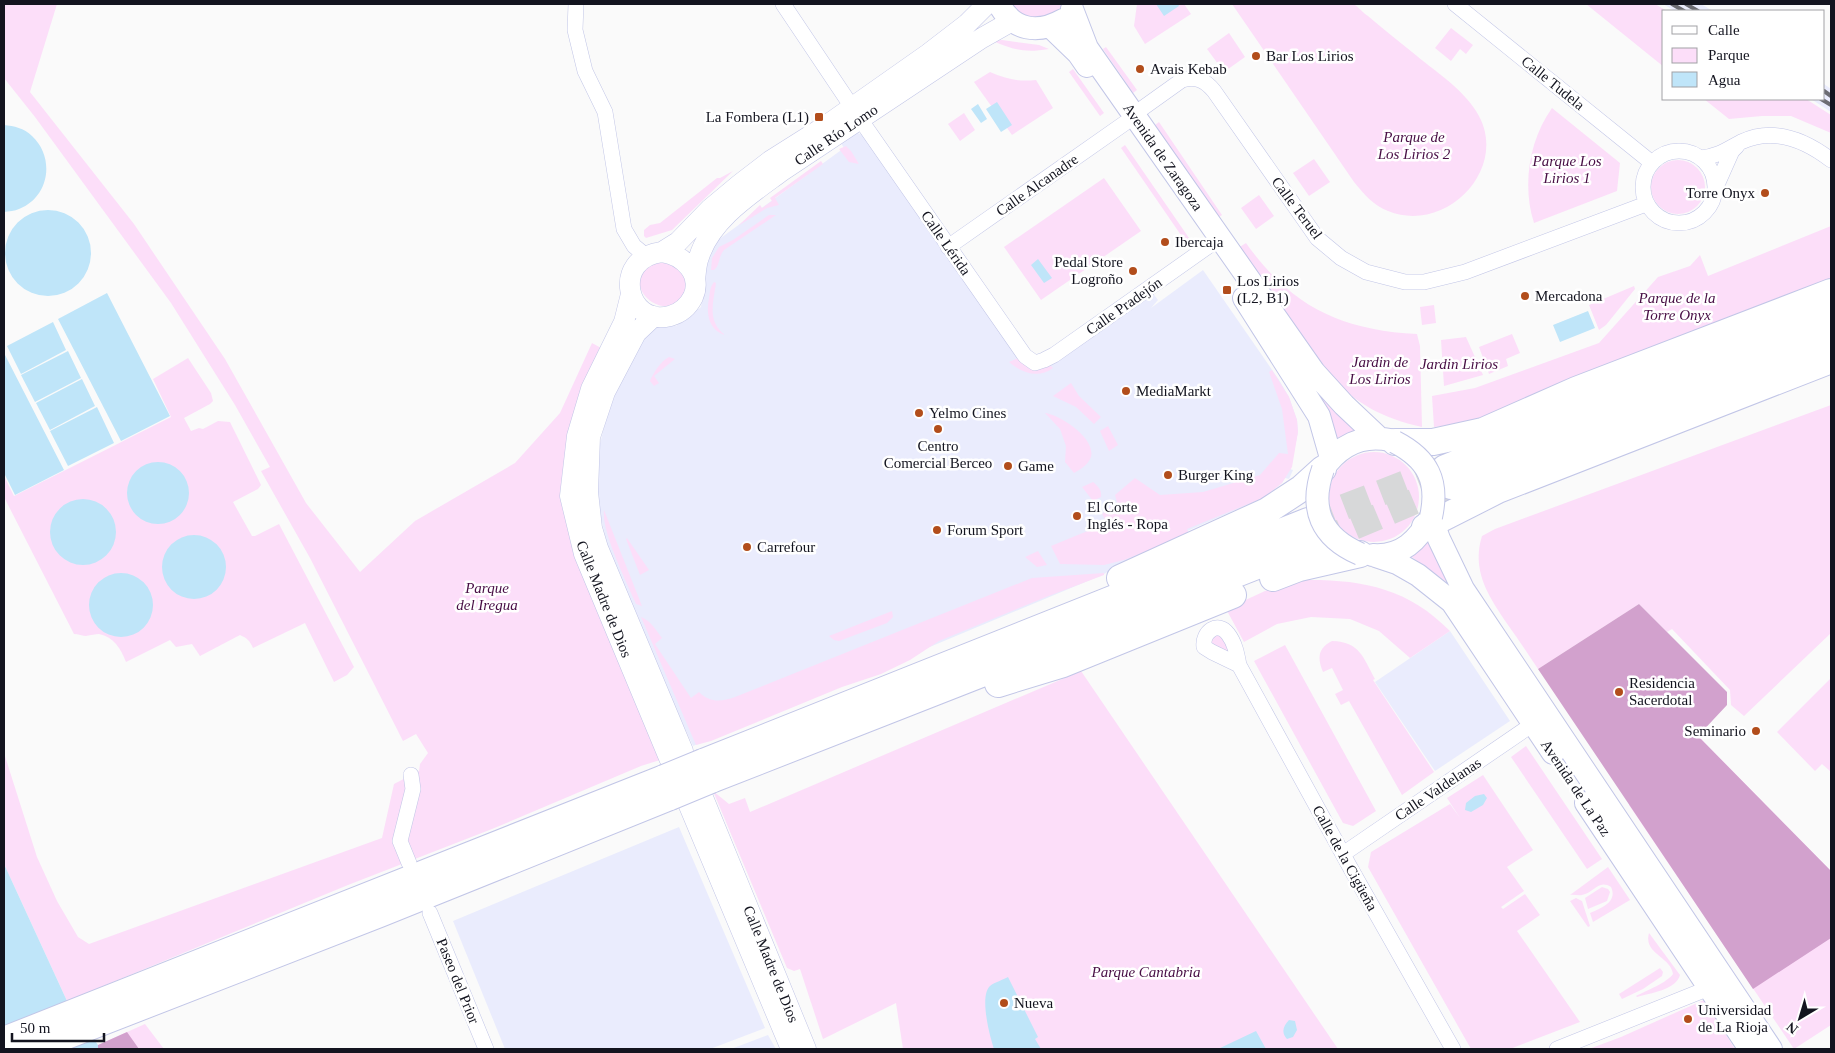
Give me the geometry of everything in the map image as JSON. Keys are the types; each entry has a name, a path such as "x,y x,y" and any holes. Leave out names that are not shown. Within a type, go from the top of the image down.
{"highway":[{"path":"1387,440 1433,442 1483,431 1576,390 1831,292"},
{"path":"1825,348 1448,477 1639,390 1831,312"},
{"path":"1576,390 1741,338 1776,333"},
{"path":"1430,523 1487,494 1676,420 1825,348"},
{"path":"686,778 816,709 1143,568 1267,511 1302,488 1327,463"},
{"path":"33,1049 172,984 686,778 882,714 1313,532 748,744"},
{"path":"882,714 927,707 1063,664 1299,568 1368,555"},
{"path":"4,1040 172,984"}],"main road":[{"name":"Calle Río Lomo","path":"856,113 967,24 987,4"},
{"path":"1006,12 1024,27 1038,29 1050,27 1063,20 1073,6"},
{"name":"Avenida de Zaragoza","path":"1073,6 1087,48 1129,119 1319,416 1327,463"},
{"name":"Calle Río Lomo","path":"654,254 678,242 710,209 740,184 806,147 856,113 982,38 1006,12"},
{"name":"Avenida de Zaragoza","path":"1050,27 1078,53 1129,119 1314,372 1344,406 1387,440"},
{"name":"Calle Río Lomo","path":"695,280 698,259 703,247 720,221 782,171 806,147"},
{"path":"672,253 687,263 695,280 696,290 690,304 674,315 666,317 654,316 640,308 631,294 629,283 631,272 637,263 654,254 672,253"},
{"name":"Calle Madre de Dios","path":"631,294 624,322 591,389 577,436 570,496 584,554 806,1049"},
{"name":"Calle Madre de Dios","path":"654,316 636,334 605,392 590,437 588,492 592,528 598,548 791,1049"},
{"path":"1361,440 1387,440 1409,449 1420,459 1429,472 1434,494 1430,523 1418,538 1406,547 1392,554 1368,555 1344,547 1331,535 1321,520 1317,504 1317,486 1327,463 1345,446 1361,440"},
{"name":"Avenida de La Paz","path":"1430,523 1463,589 1770,1049"},
{"name":"Avenida de La Paz","path":"1368,555 1397,563 1418,574 1452,602 1750,1049"}],"street":[{"path":"576,4 575,30 585,71 606,112 624,229 634,246 654,254"},
{"name":"Calle Lérida","path":"783,4 948,247 1026,356 1036,363"},
{"name":"Calle Tudela","path":"1455,4 1652,163"},
{"name":"Calle Teruel","path":"1129,119 1182,80 1191,77 1200,78 1214,91 1317,238 1340,258 1366,272 1405,282 1424,282 1465,272 1646,204"},
{"name":"Calle Alcanadre","path":"948,247 1129,119"},
{"path":"1701,158 1726,152 1741,142 1761,136 1786,137 1813,147 1831,160"},
{"path":"1716,187 1712,171 1701,158 1692,153 1676,151 1660,156 1652,163 1646,172 1643,182 1643,193 1646,204 1654,214 1664,220 1676,224 1688,223 1699,218 1708,210 1732,151 1741,142"},
{"name":"Calle Pradejón","path":"1036,363 1054,355 1210,245"},
{"name":"Avenida de La Paz","path":"1463,589 1450,538 1451,524 1456,516 1487,494"},
{"name":"Calle de la Cigüeña","path":"1239,665 1453,1049"},
{"name":"Calle Valdelanas","path":"1343,854 1533,724"},
{"path":"409,863 400,841 413,789 411,775"},
{"name":"Paseo del Prior","path":"430,913 486,1049"},
{"path":"1557,1049 1709,988"}],"shaded area":[{"path":"1663,4 1701,4 1711,10 1673,10"},
{"path":"1825,85 1831,89 1831,112 1813,100 1825,100"},
{"name":"Centro Comercial Berceo","path":"853,131 876,141 1036,363 1149,288 1158,300 1151,308 1203,270 1289,397 1297,420 1298,432 1290,469 1293,470 1289,479 1285,478 1282,483 1263,498 1169,539 1102,575 693,746 637,625 610,558 599,509 596,461 609,406 643,333 657,324 676,326 701,307 709,252 718,240 844,148 839,140"},
{"path":"1639,604 1727,692 1727,705 1698,736 1831,871 1831,938 1753,989 1538,669"},
{"path":"1450,631 1510,721 1435,771 1375,682"},
{"path":"679,827 765,1028 710,1049 505,1049 453,921"},
{"path":"127,1032 139,1049 98,1049 98,1045"},
{"path":"768,1035 776,1049 731,1049"}],"green space":[{"name":"Parque de Los Lirios 2","path":"1347,3 1357,6 1463,94 1476,111 1485,132 1486,153 1480,173 1468,191 1451,204 1432,213 1410,216 1388,211 1374,203 1354,182 1232,4"},
{"name":"Parque del Iregua","path":"4,4 57,4 30,92 134,224 225,359 306,503 360,572 415,521 515,463 560,413 592,343 603,349 572,433 660,760 641,766 492,829 348,885 67,1001 4,864 4,753 37,857 57,901 78,937 89,944 382,838 394,784 419,771 420,764 428,753 416,734 403,741 310,558 261,471 270,467 235,405 171,303 35,117 4,78"},
{"path":"1010,4 1066,4 1053,15 1038,19 1023,15"},
{"path":"1137,4 1184,4 1191,14 1145,44 1134,26"},
{"path":"1586,4 1655,4 1665,10 1662,10 1662,65"},
{"path":"1451,28 1473,45 1466,54 1460,49 1451,61 1435,48"},
{"path":"1229,33 1245,57 1224,72 1207,49"},
{"path":"1002,40 1039,45 1049,49 1020,50 993,41"},
{"path":"1106,47 1137,90 1133,93 1103,49"},
{"path":"1073,69 1104,113 1100,116 1069,72"},
{"path":"990,72 1024,81 1036,80 1053,108 1012,135 974,82"},
{"path":"1705,100 1808,100 1831,115 1831,133 1791,116 1729,119"},
{"name":"Parque Los Lirios 1","path":"1552,108 1620,163 1617,191 1534,223 1530,209 1528,179 1530,164 1538,134"},
{"path":"964,113 975,130 960,141 948,124"},
{"path":"1159,122 1222,215 1219,217 1155,125"},
{"path":"1125,145 1189,238 1185,241 1121,148"},
{"path":"846,146 859,164 849,162 839,149"},
{"path":"1314,159 1330,182 1309,196 1293,173"},
{"path":"1678,160 1688,162 1697,168 1703,177 1705,187 1703,197 1697,206 1688,212 1678,214 1668,212 1659,206 1653,197 1651,187 1653,177 1659,168 1668,162"},
{"path":"821,161 823,164 775,198 779,205 767,208 738,226 760,205 762,208 772,201 770,198"},
{"path":"733,171 672,230 646,238 644,236 644,230 650,225 660,223 717,178"},
{"path":"1104,178 1141,231 1041,300 1004,247"},
{"path":"1259,195 1274,216 1256,229 1241,208"},
{"path":"769,215 776,215 724,250 716,268 711,270 712,258 719,247 733,240"},
{"name":"Parque de la Torre Onyx","path":"1831,226 1831,282 1468,423 1434,427 1432,396 1475,388 1599,343 1658,277 1690,266 1700,255 1708,276"},
{"name":"Jardin de Los Lirios","path":"1246,243 1263,265 1281,283 1320,311 1364,327 1389,332 1417,334 1420,346 1422,427 1383,415 1361,403 1330,377 1238,248"},
{"path":"653,260 683,266 688,288 680,300 672,305 656,304 649,300 640,287 639,279 642,271"},
{"path":"714,282 716,283 713,318 719,330 725,335 719,333 709,320 708,304"},
{"path":"1634,286 1635,289 1606,325 1599,330 1589,305"},
{"path":"1434,305 1436,323 1422,325 1420,307"},
{"path":"1512,334 1520,353 1506,359 1508,366 1489,374 1479,347"},
{"name":"Jardin Lirios","path":"1466,337 1483,375 1444,386 1441,340"},
{"path":"669,357 675,359 654,376 659,383 654,386 650,381 655,371"},
{"path":"188,358 211,393 213,401 184,418 191,431 199,428 203,429 218,421 230,422 261,485 258,489 233,502 252,536 279,524 354,667 347,675 334,682 305,623 253,648 245,637 240,635 200,656 192,644 176,647 170,640 126,662 119,648 109,638 99,634 86,636 74,634 4,497 4,476 14,496 171,417 153,379"},
{"path":"1018,358 1050,365 1053,368 1036,374 1025,372 1009,362"},
{"path":"1272,370 1289,397 1297,420 1298,432 1292,467 1282,483 1263,498 1187,529 1189,534 1124,560 1104,565 1060,564 1051,546 1107,523 1102,514 1117,502 1115,495 1135,478 1160,495 1203,492 1260,475 1279,453 1288,454 1282,409 1269,372"},
{"path":"1071,383 1079,396 1101,417 1094,424 1076,407 1053,396"},
{"path":"1315,386 1360,432 1337,442 1311,389"},
{"path":"1831,405 1831,633 1744,716 1731,705 1730,690 1672,629 1667,632 1639,604 1538,669 1494,604 1484,583 1479,561 1482,536 1495,529"},
{"path":"1045,413 1059,418 1076,429 1088,442 1091,450 1090,460 1074,473 1065,462 1066,446 1060,429"},
{"path":"1108,426 1118,445 1109,451 1100,431"},
{"path":"1374,452 1391,456 1406,465 1415,480 1419,497 1415,514 1406,529 1391,538 1374,542 1357,538 1342,529 1333,514 1329,497 1333,480 1342,465 1357,456"},
{"path":"1093,482 1099,488 1101,497 1093,501 1082,487"},
{"path":"604,510 642,606 636,604 610,543 606,531"},
{"path":"1430,538 1451,585 1409,555"},
{"path":"626,539 649,570 640,575"},
{"path":"1038,551 1047,565 1037,567 1025,557"},
{"path":"1104,573 1104,575 939,641 910,660 881,674 842,687 711,741 696,745 641,617 650,623 662,638 655,644 691,698 699,692 707,698 720,701 735,697 1032,578"},
{"path":"1301,580 1343,581 1363,584 1400,595 1434,616 1450,631 1410,658 1379,631 1350,619 1311,617 1277,624 1244,642 1226,609 1265,591"},
{"path":"892,611 893,617 887,623 839,641 829,636"},
{"path":"1221,635 1232,654 1211,645 1213,636"},
{"path":"1332,641 1349,644 1360,652 1375,679 1373,680 1434,772 1402,795 1349,701 1341,705 1335,694 1343,690 1332,668 1323,672 1320,662 1321,650"},
{"path":"1285,645 1376,811 1353,826 1343,823 1254,661"},
{"name":"Parque Cantabria","path":"1081,671 1338,1049 903,1049 896,1003 823,1039 800,969 794,971 787,968 713,791 729,804 745,798 750,812"},
{"path":"1831,678 1831,769 1830,771 1822,764 1815,771 1777,732"},
{"path":"1698,736 1831,871 1831,1025 1794,1049 1629,805"},
{"path":"1526,746 1602,859 1587,869 1511,757"},
{"path":"1483,775 1533,850 1507,867 1524,891 1501,907 1503,909 1525,894 1540,915 1517,931 1580,1022 1510,1049 1471,1049 1368,867 1371,852 1450,804 1460,818 1447,798"},
{"path":"1608,867 1630,900 1593,922 1590,913 1607,904 1612,897 1611,887 1599,885 1586,894 1570,895"},
{"path":"1602,887 1610,892 1607,901 1588,909 1585,898"},
{"path":"1576,898 1582,901 1590,926 1588,927 1570,901"},
{"path":"1649,933 1680,975 1678,980 1668,987 1637,997 1667,980 1673,974 1668,963 1653,951 1650,946 1648,940"},
{"path":"1660,968 1663,972 1662,976 1643,989 1622,999 1619,994"},
{"name":"Universidad de La Rioja","path":"1704,1000 1735,1049 1589,1049 1621,1037"},
{"path":"145,1024 164,1049 98,1049 98,1045"}],"water":[{"path":"1156,4 1178,4 1179,6 1164,16"},
{"path":"997,102 1012,125 1001,132 986,109"},
{"path":"978,104 987,119 981,123 971,109"},
{"path":"4,125 19,128 32,136 44,155 46,176 43,186 29,203 14,211 4,212"},
{"path":"48,210 64,213 72,217 84,229 88,237 91,253 88,269 84,277 72,289 64,293 48,296 32,293 24,289 12,277 8,269 5,253 8,237 12,229 24,217 32,213"},
{"path":"1038,259 1052,278 1044,283 1031,265"},
{"path":"107,293 170,416 121,441 58,319"},
{"path":"1588,311 1595,328 1560,342 1553,325"},
{"path":"53,322 66,350 21,374 7,346"},
{"path":"68,351 81,378 35,402 21,375"},
{"path":"4,353 64,470 15,495 4,473"},
{"path":"82,379 95,406 50,430 36,403"},
{"path":"97,407 114,443 68,466 50,431"},
{"path":"152,462 164,462 176,467 184,475 189,487 189,499 184,511 176,519 164,524 152,524 140,519 132,511 127,499 127,487 132,475 140,467"},
{"path":"83,499 96,502 106,509 113,519 116,532 113,545 106,555 96,562 83,565 70,562 60,555 53,545 50,532 53,519 60,509 70,502"},
{"path":"188,535 200,535 217,544 224,555 226,567 224,579 217,590 200,599 188,599 176,594 167,585 162,573 162,561 167,549 176,540"},
{"path":"115,573 127,573 144,582 151,593 153,605 151,617 144,628 127,637 115,637 103,632 94,623 89,611 89,599 94,587 103,578"},
{"path":"1484,794 1487,798 1483,805 1471,812 1465,810 1466,803 1475,796"},
{"path":"4,864 67,1001 98,1045 98,1049 4,1049"},
{"name":"Nueva","path":"1008,977 1038,1037 1035,1039 1041,1049 994,1049 986,1017 985,998 990,986"},
{"path":"1289,1020 1295,1021 1297,1030 1293,1037 1287,1039 1284,1030"},
{"path":"1256,1031 1266,1049 1218,1049"}],"tunnel":[{"path":"1308,521 1445,468"},
{"path":"1318,542 1451,486"}],"railway":[{"path":"1672,4 1682,10"},
{"path":"1686,4 1696,10"},
{"path":"1825,92 1831,96"},
{"path":"1823,100 1831,105"}],"place":[{"name":"Bar Los Lirios","path":"1256,56"},
{"name":"Avais Kebab","path":"1140,69"},
{"name":"La Fombera (L1)","path":"819,117"},
{"name":"Torre Onyx","path":"1765,193"},
{"name":"Ibercaja","path":"1165,242"},
{"name":"Pedal Store Logroño","path":"1133,271"},
{"name":"Los Lirios (L2, B1)","path":"1227,290"},
{"name":"Mercadona","path":"1525,296"},
{"name":"MediaMarkt","path":"1126,391"},
{"name":"Yelmo Cines","path":"919,413"},
{"name":"Centro Comercial Berceo","path":"938,429"},
{"name":"Game","path":"1008,466"},
{"name":"Burger King","path":"1168,475"},
{"name":"El Corte Inglés - Ropa","path":"1077,516"},
{"name":"Forum Sport","path":"937,530"},
{"name":"Carrefour","path":"747,547"},
{"name":"Residencia Sacerdotal","path":"1619,692"},
{"name":"Seminario","path":"1756,731"},
{"name":"Nueva","path":"1004,1003"},
{"name":"Universidad de La Rioja","path":"1688,1019"}]}
